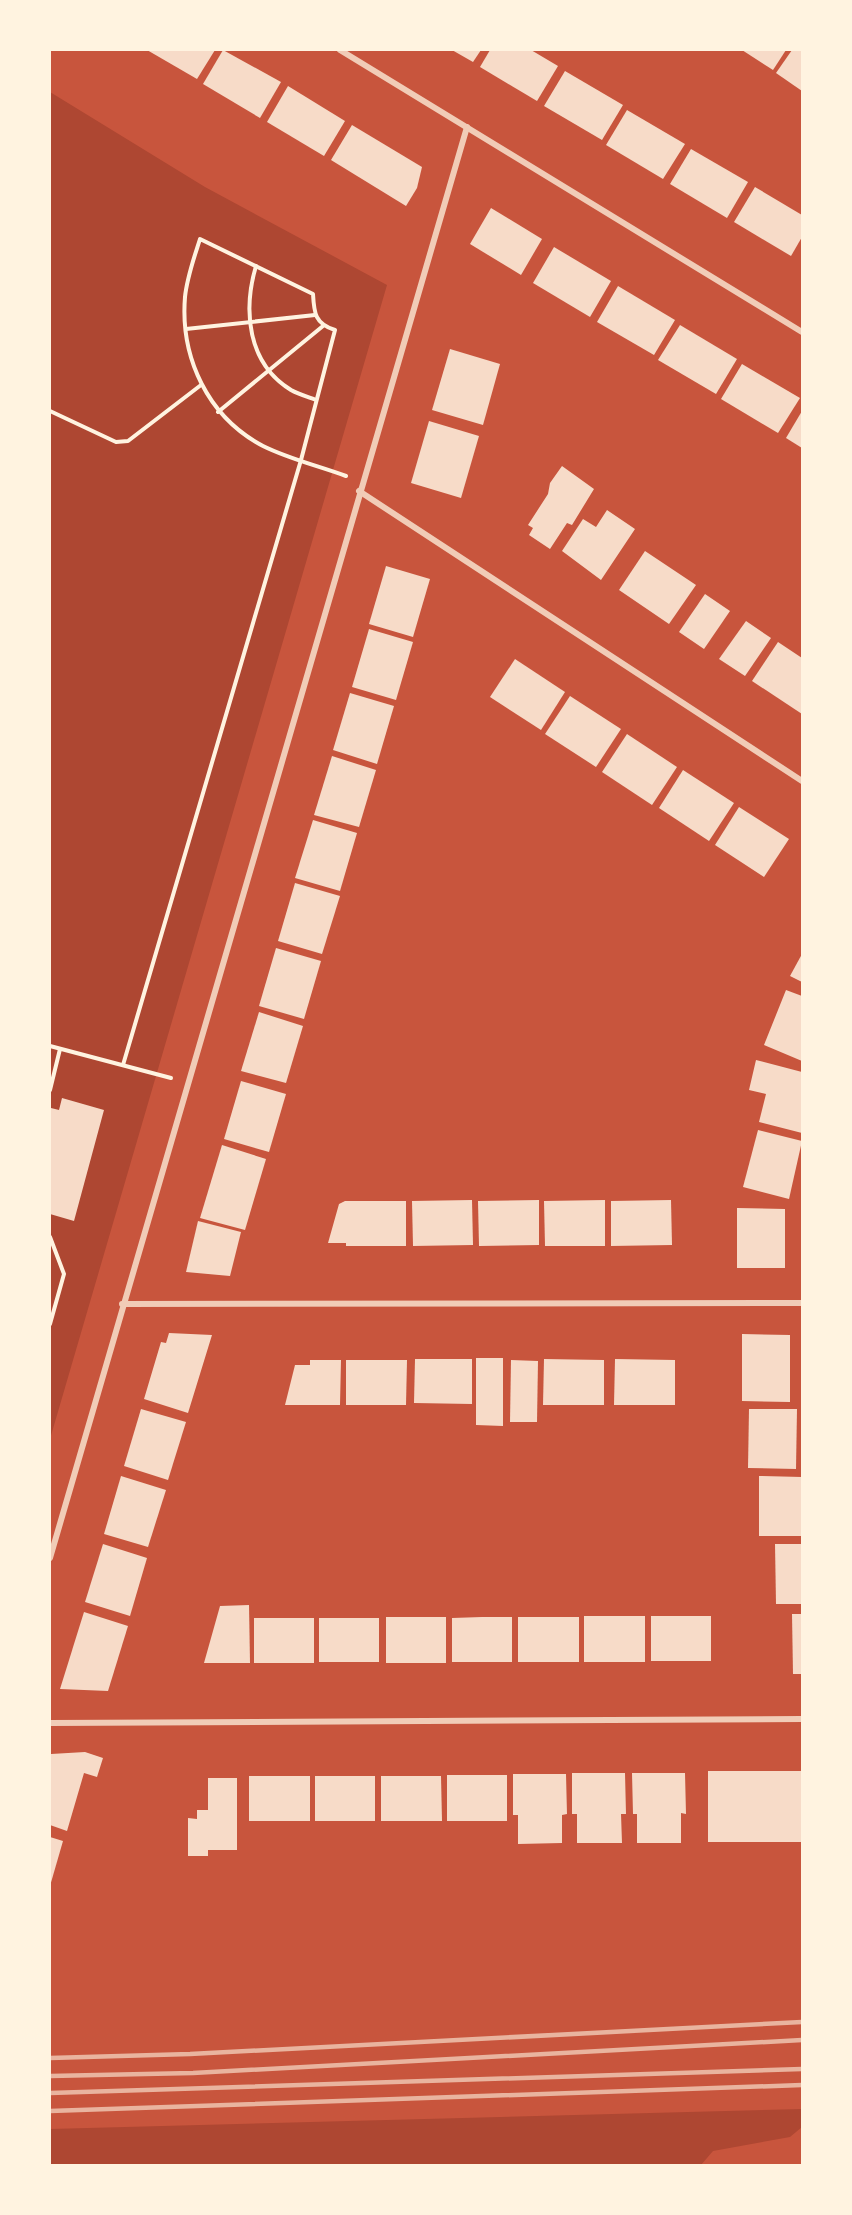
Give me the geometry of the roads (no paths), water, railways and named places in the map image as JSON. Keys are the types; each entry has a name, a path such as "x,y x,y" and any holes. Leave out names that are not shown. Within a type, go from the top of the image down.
{"street":[{"path":"340,50 802,332"},
{"path":"50,1558 122,1304 467,126"},
{"path":"359,491 802,781"},
{"path":"122,1304 802,1303"},
{"path":"50,1723 802,1719"}],"railway":[{"path":"50,2058 190,2054 802,2022"},
{"path":"50,2076 193,2073 802,2040"},
{"path":"50,2093 802,2069"},
{"path":"50,2111 802,2085"}]}
